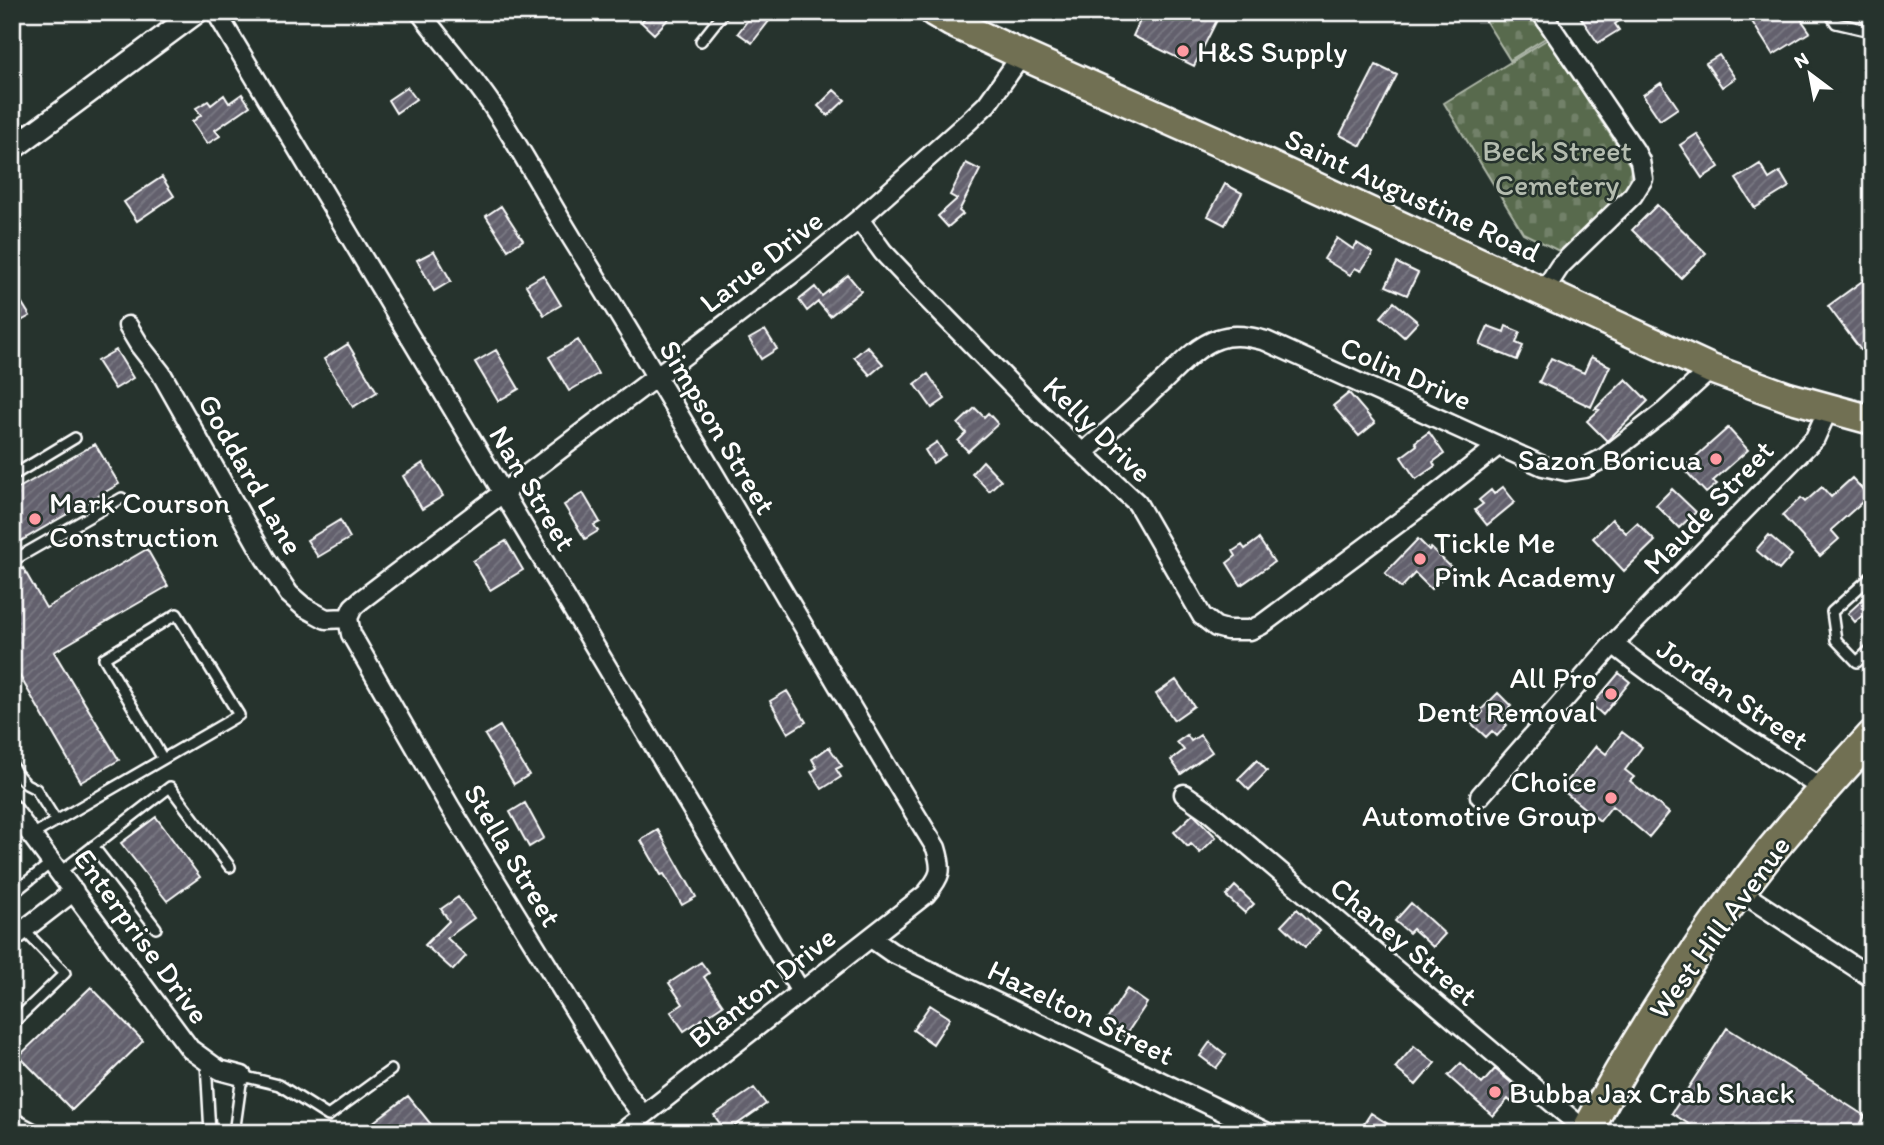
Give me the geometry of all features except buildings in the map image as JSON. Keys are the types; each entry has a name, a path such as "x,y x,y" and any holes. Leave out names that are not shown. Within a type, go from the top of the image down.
{"highway":[{"name":"West Hill Avenue","path":"1586,1132 1626,1060 1702,943 1769,854 1872,736"}],"main road":[{"name":"Saint Augustine Road","path":"934,12 1022,55 1218,142 1711,369 1775,393 1872,420"}],"street":[{"path":"12,149 197,12"},
{"name":"Nan Street","path":"216,12 802,992"},
{"name":"Simpson Street","path":"420,12 491,104 657,377 936,848 940,862 939,878 935,883"},
{"path":"1541,12 1635,151 1643,179 1633,195 1560,266 1543,292"},
{"name":"Larue Drive","path":"348,618 353,607 361,600 801,267 859,219 988,104 1022,55"},
{"name":"Kelly Drive","path":"859,219 883,252 1032,406 1137,503 1202,616 1216,627 1250,630 1261,625 1498,446"},
{"name":"Goddard Lane","path":"128,326 161,373 265,558 289,594 303,607 326,619 348,618"},
{"name":"Colin Drive","path":"1084,452 1193,354 1219,338 1234,336 1266,341 1543,466 1566,471 1585,468 1604,458 1666,410 1711,369"},
{"name":"Maude Street","path":"1480,796 1613,644 1815,438 1828,409"},
{"name":"Stella Street","path":"348,618 351,634 450,807 625,1092 642,1114"},
{"name":"Jordan Street","path":"1613,644 1737,733 1824,789"},
{"name":"Chaney Street","path":"1184,794 1217,819 1586,1132"},
{"name":"Enterprise Drive","path":"12,809 190,1049 219,1070 242,1076"},
{"name":"Blanton Drive","path":"621,1133 926,894 935,883"},
{"path":"18,934 74,891"},
{"path":"1741,892 1872,978"},
{"name":"Hazelton Street","path":"871,937 891,952 1268,1133"}],"lane":[{"path":"701,41 724,12"},
{"path":"1829,12 1836,23 1866,30 1872,26"},
{"path":"12,476 75,438"},
{"path":"12,561 122,498"},
{"path":"1872,576 1832,612 1836,640 1857,662 1872,648"},
{"path":"32,835 239,715 177,614 104,658 163,759"},
{"path":"12,765 26,784 36,789 56,821"},
{"path":"12,894 93,846 170,788 230,867"},
{"path":"93,846 156,928"},
{"path":"12,1024 65,972 18,934"},
{"path":"206,1060 210,1133"},
{"path":"234,1133 242,1076 279,1085 328,1116 391,1070"},
{"path":"12,1117 42,1133"}],"green space":[{"path":"1480,12 1531,12 1547,37 1510,60"},
{"name":"Beck Street Cemetery","path":"1548,39 1631,167 1630,182 1625,194 1559,251 1523,233 1444,103"}],"place":[{"name":"H&S Supply","path":"1183,51"},
{"name":"Sazon Boricua","path":"1716,459"},
{"name":"Mark Courson Construction","path":"35,519"},
{"name":"Tickle Me Pink Academy","path":"1420,559"},
{"name":"All Pro Dent Removal","path":"1611,694"},
{"name":"Choice Automotive Group","path":"1611,798"},
{"name":"Bubba Jax Crab Shack","path":"1495,1092"}]}
